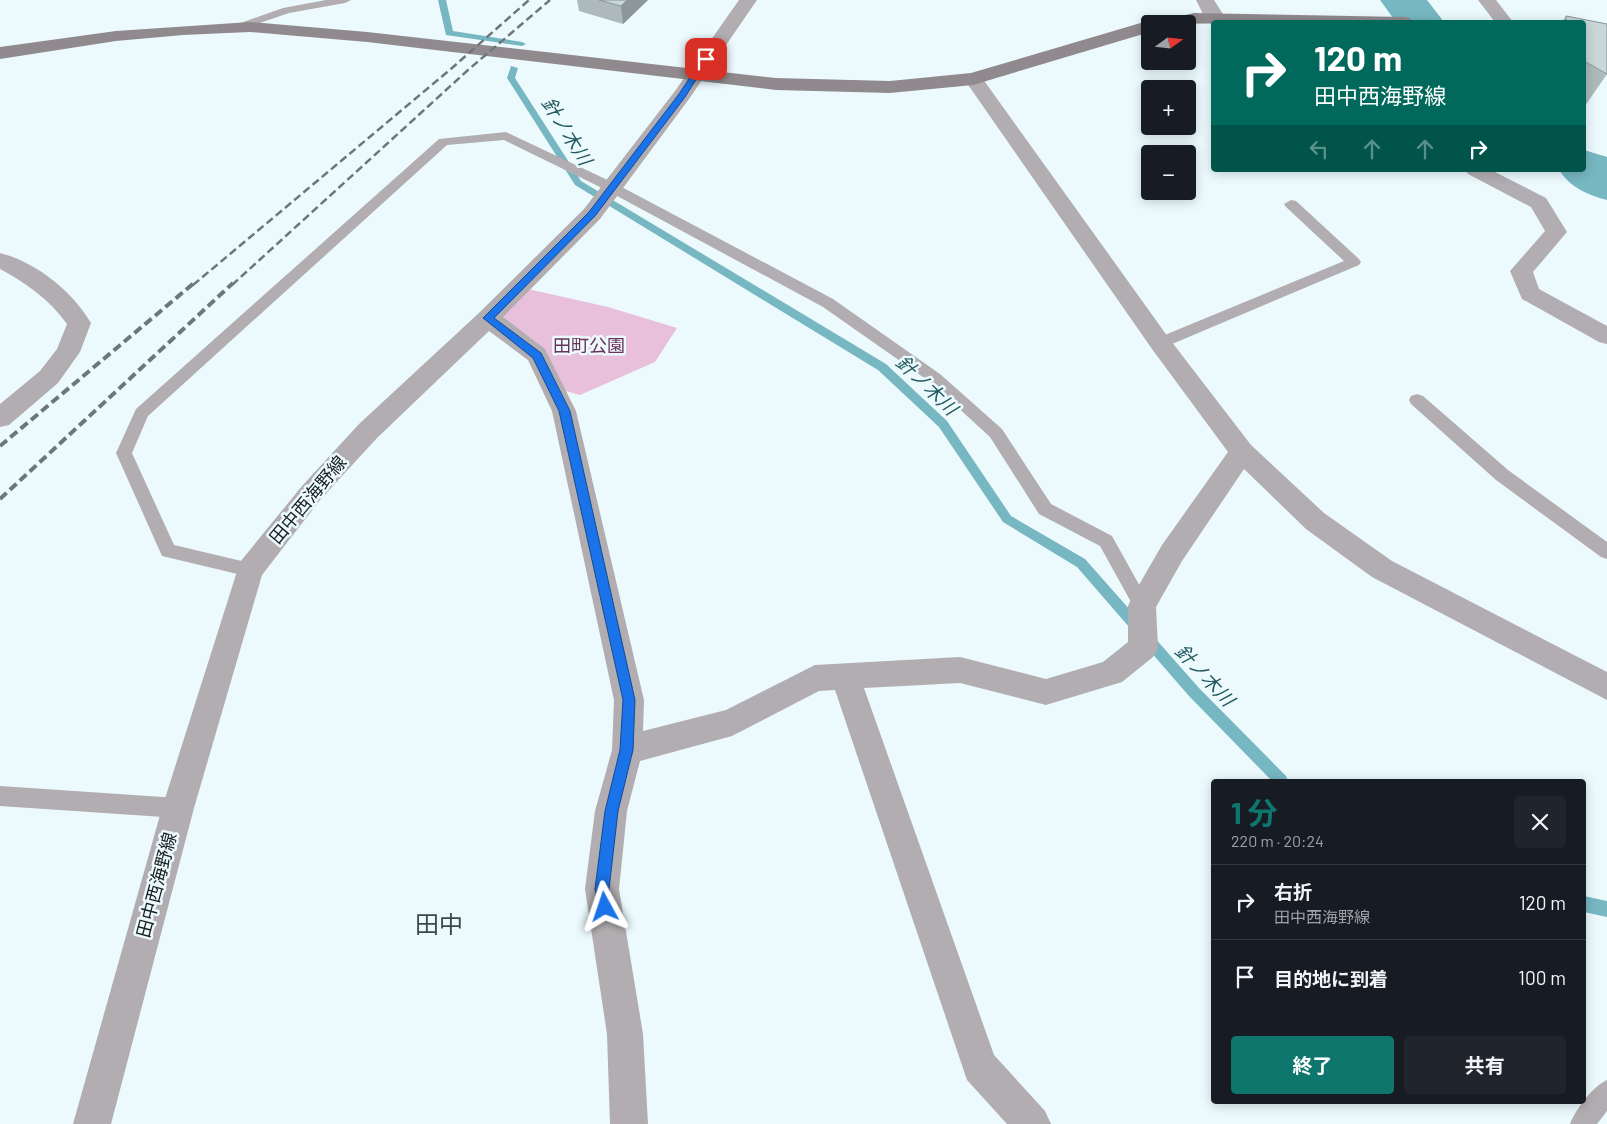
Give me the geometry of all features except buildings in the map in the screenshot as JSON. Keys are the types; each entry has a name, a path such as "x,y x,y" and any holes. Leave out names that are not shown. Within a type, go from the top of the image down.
{"street":[{"name":"田中西海野線","path":"92,1124 178,808 250,570 312,493 368,431 488,318 592,214 682,95 748,0"},
{"path":"1204,0 1217,20"},
{"path":"1487,0 1502,20"},
{"path":"1196,18 1217,20"},
{"path":"0,53 116,36 250,27 368,37 776,84 890,88 973,79 1141,29"},
{"path":"973,79 1160,343 1242,452 1315,521 1382,569 1607,687"},
{"path":"1479,172 1539,203 1556,232 1521,271 1530,294 1607,336"},
{"path":"0,260 32,276 64,302 80,323 68,352 48,377 0,418"},
{"path":"488,318 537,356 564,411 629,700 627,750 611,811 602,889 625,1034 629,1124"},
{"path":"627,750 732,722 815,678 960,670 1046,692 1112,673 1143,648 1142,606 1172,553 1242,452"},
{"path":"845,676 980,1067 1032,1124"}],"lane":[{"path":"236,28 287,10 345,0"},
{"path":"250,570 168,551 124,453 142,413 443,142 506,136 611,187 828,303 935,378 996,433 1045,509 1106,541 1142,606"},
{"path":"1160,343 1354,262 1292,204"},
{"path":"1417,400 1502,475 1607,552"},
{"path":"0,796 178,808"},
{"path":"1582,1124 1607,1092"}],"green space":[{"name":"田町公園","path":"528,289 608,307 677,328 655,362 580,395 558,389 499,319"}],"waterway":[{"name":"針ノ木川","path":"442,0 449,33 522,44"},
{"path":"1403,0 1418,20"},
{"name":"針ノ木川","path":"514,68 511,78 578,183 882,367 943,424 1007,519 1081,563 1194,692 1279,779"},
{"path":"1586,168 1607,183"},
{"name":"針ノ木川","path":"1586,904 1607,909"}],"railway":[{"path":"193,285 452,68 529,0"},
{"path":"232,285 468,70 550,0"},
{"path":"0,446 194,283"},
{"path":"0,499 233,283"}],"district":[{"name":"田中","path":"439,925"}],"route":[{"path":"605,907 602,889 611,811 627,750 629,700 564,411 537,356 488,318 592,214 682,95 706,59"}]}
